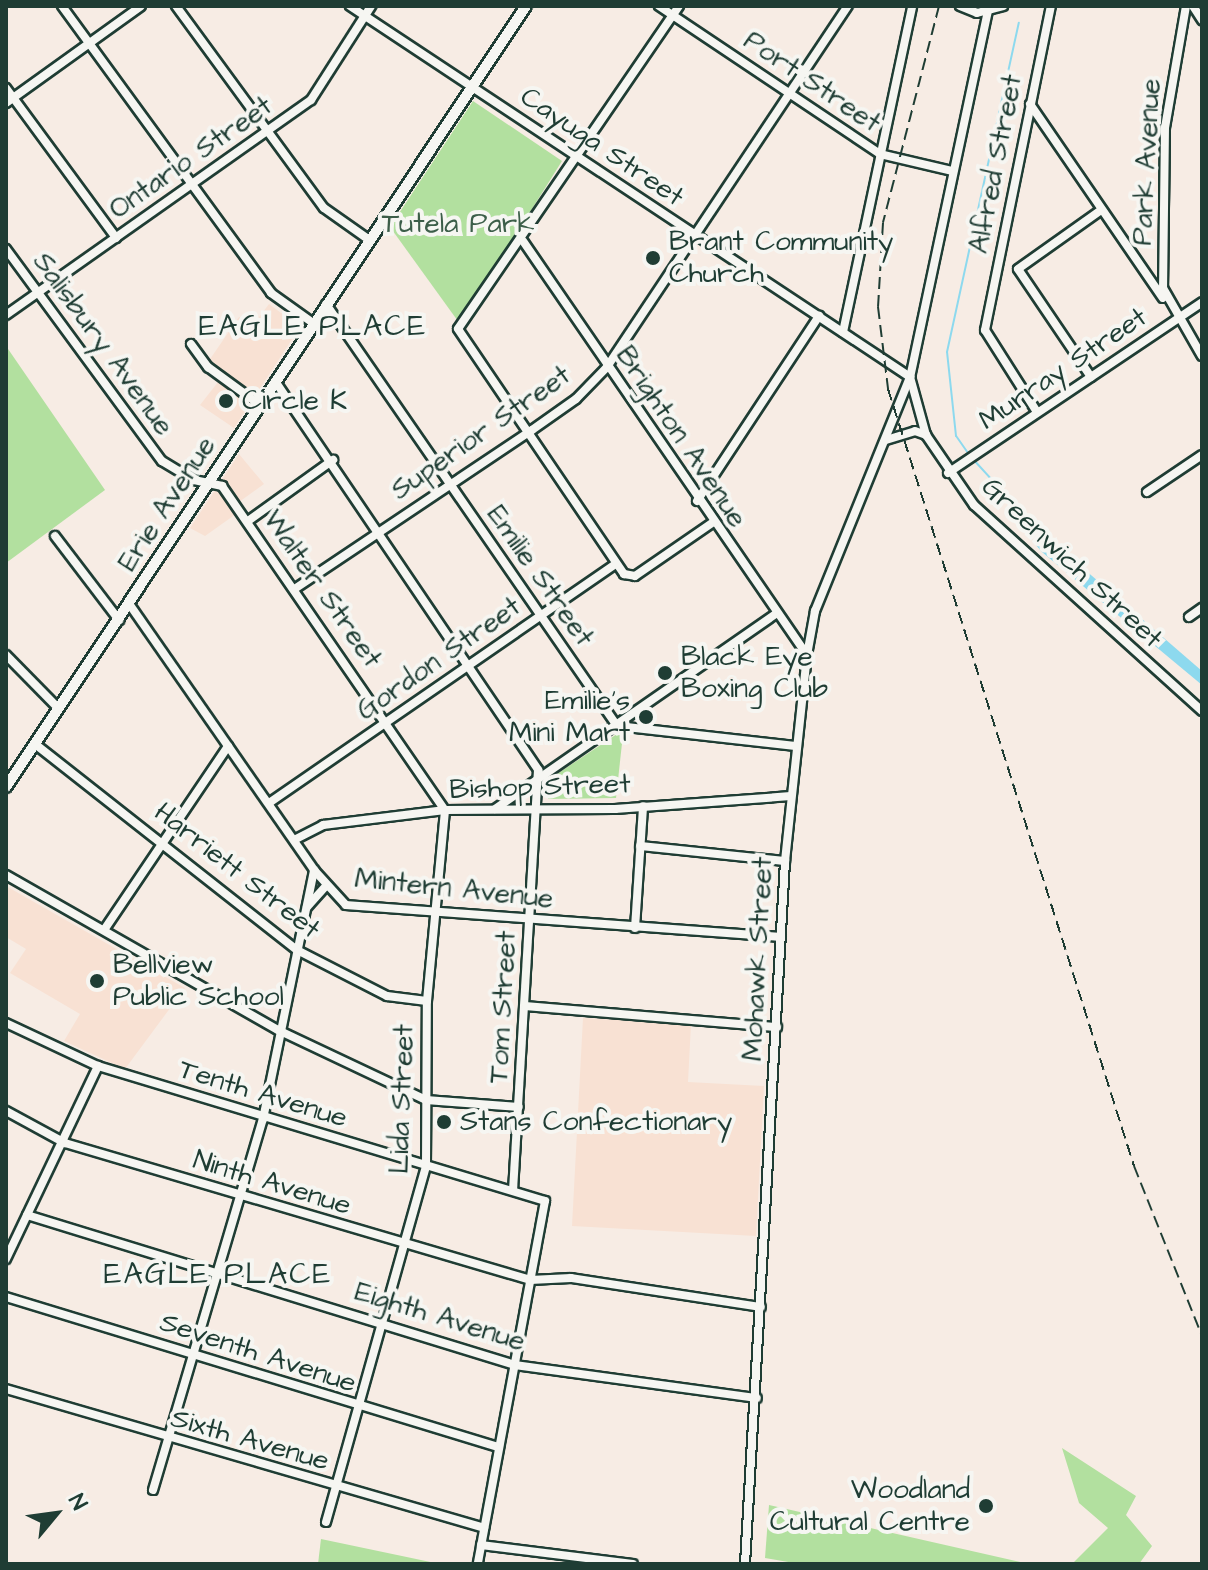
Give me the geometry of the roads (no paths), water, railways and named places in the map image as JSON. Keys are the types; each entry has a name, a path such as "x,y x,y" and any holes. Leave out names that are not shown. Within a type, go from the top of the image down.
{"main road":[{"name":"Erie Avenue","path":"8,780 130,605 325,303 526,6"}],"street":[{"path":"62,6 271,293 313,323"},
{"path":"10,100 141,6"},
{"path":"176,6 324,208 368,239"},
{"name":"Cayuga Street","path":"350,6 910,377"},
{"name":"Ontario Street","path":"6,315 311,100 371,6"},
{"name":"Port Street","path":"659,6 880,154 952,171"},
{"path":"679,6 523,241 458,329 627,576 635,576 712,523"},
{"name":"Superior Street","path":"296,588 527,434 576,399 607,367 848,6"},
{"path":"843,332 912,6"},
{"path":"960,6 988,9 1003,6"},
{"name":"Alfred Street","path":"1037,412 985,330 1051,6"},
{"name":"Park Avenue","path":"1186,6 1165,127 1163,288 1176,319 1202,356"},
{"path":"1193,6 1202,20"},
{"name":"Greenwich Street","path":"988,9 910,377 926,435 951,471 1006,536 1202,711"},
{"path":"6,88 10,100 116,238"},
{"path":"1030,104 1169,306"},
{"path":"1091,377 1018,269 1101,210"},
{"name":"Brighton Avenue","path":"523,241 712,523 807,655"},
{"name":"Salisbury Avenue","path":"6,249 162,461 194,480 209,482"},
{"name":"Murray Street","path":"951,471 1202,302"},
{"name":"Emilie Street","path":"325,303 617,726"},
{"path":"697,501 819,316"},
{"path":"191,344 208,367 260,405"},
{"name":"Mohawk Street","path":"745,1564 757,1398 785,861 807,655 815,611 910,377"},
{"path":"275,381 380,530 538,770 539,780"},
{"path":"886,440 915,431 926,435"},
{"path":"1147,492 1202,455"},
{"path":"248,521 333,460"},
{"name":"Walter Street","path":"209,482 222,486 248,521 445,810"},
{"path":"55,536 119,620"},
{"name":"Gordon Street","path":"269,803 616,564"},
{"name":"Mintern Avenue","path":"130,605 314,870 346,905 530,921 781,937"},
{"path":"1189,617 1202,608"},
{"path":"494,810 776,614"},
{"path":"6,655 58,708"},
{"path":"617,726 796,746"},
{"name":"Harriett Street","path":"35,744 164,840 297,950 387,996 427,1001"},
{"path":"104,930 228,746"},
{"name":"Tom Street","path":"513,1189 539,780"},
{"name":"Bishop Street","path":"294,840 323,825 445,810 643,806 791,796"},
{"path":"635,928 643,806"},
{"name":"Lida Street","path":"326,1522 406,1247 426,1166 427,1001 445,810"},
{"path":"640,846 785,861"},
{"path":"153,1490 263,1119 278,1030 314,870"},
{"path":"6,875 278,1030 426,1100 519,1107"},
{"path":"306,908 326,886"},
{"path":"526,1006 777,1027"},
{"name":"Tenth Avenue","path":"6,1023 98,1066 263,1119 513,1189 545,1201 530,1280"},
{"path":"6,1259 65,1143 98,1066"},
{"name":"Ninth Avenue","path":"6,1111 65,1143 406,1247 530,1280 571,1278 761,1307"},
{"name":"Eighth Avenue","path":"27,1215 515,1365 757,1398"},
{"path":"478,1564 530,1280"},
{"name":"Seventh Avenue","path":"6,1297 360,1408 498,1447"},
{"name":"Sixth Avenue","path":"6,1389 168,1440 484,1528"},
{"path":"481,1545 633,1564"}],"water":[{"path":"1047,537 1202,671 1202,685 1042,552 1035,544"}],"waterway":[{"path":"968,453 956,436 947,352 1019,23"},
{"path":"972,458 1046,539"}],"railway":[{"path":"939,6 883,223 878,307 888,389 1134,1166 1202,1336"}],"place":[{"name":"Brant Community Church","path":"653,258"},
{"name":"Circle K","path":"226,401"},
{"name":"Black Eye Boxing Club","path":"665,673"},
{"name":"Emilie's Mini Mart","path":"646,717"},
{"name":"Bellview Public School","path":"97,981"},
{"name":"Stans Confectionary","path":"444,1122"},
{"name":"Woodland Cultural Centre","path":"986,1506"}],"district":[{"name":"EAGLE PLACE","path":"313,326"},
{"name":"EAGLE PLACE","path":"218,1274"}],"park label":[{"name":"Tutela Park","path":"458,224"}]}
